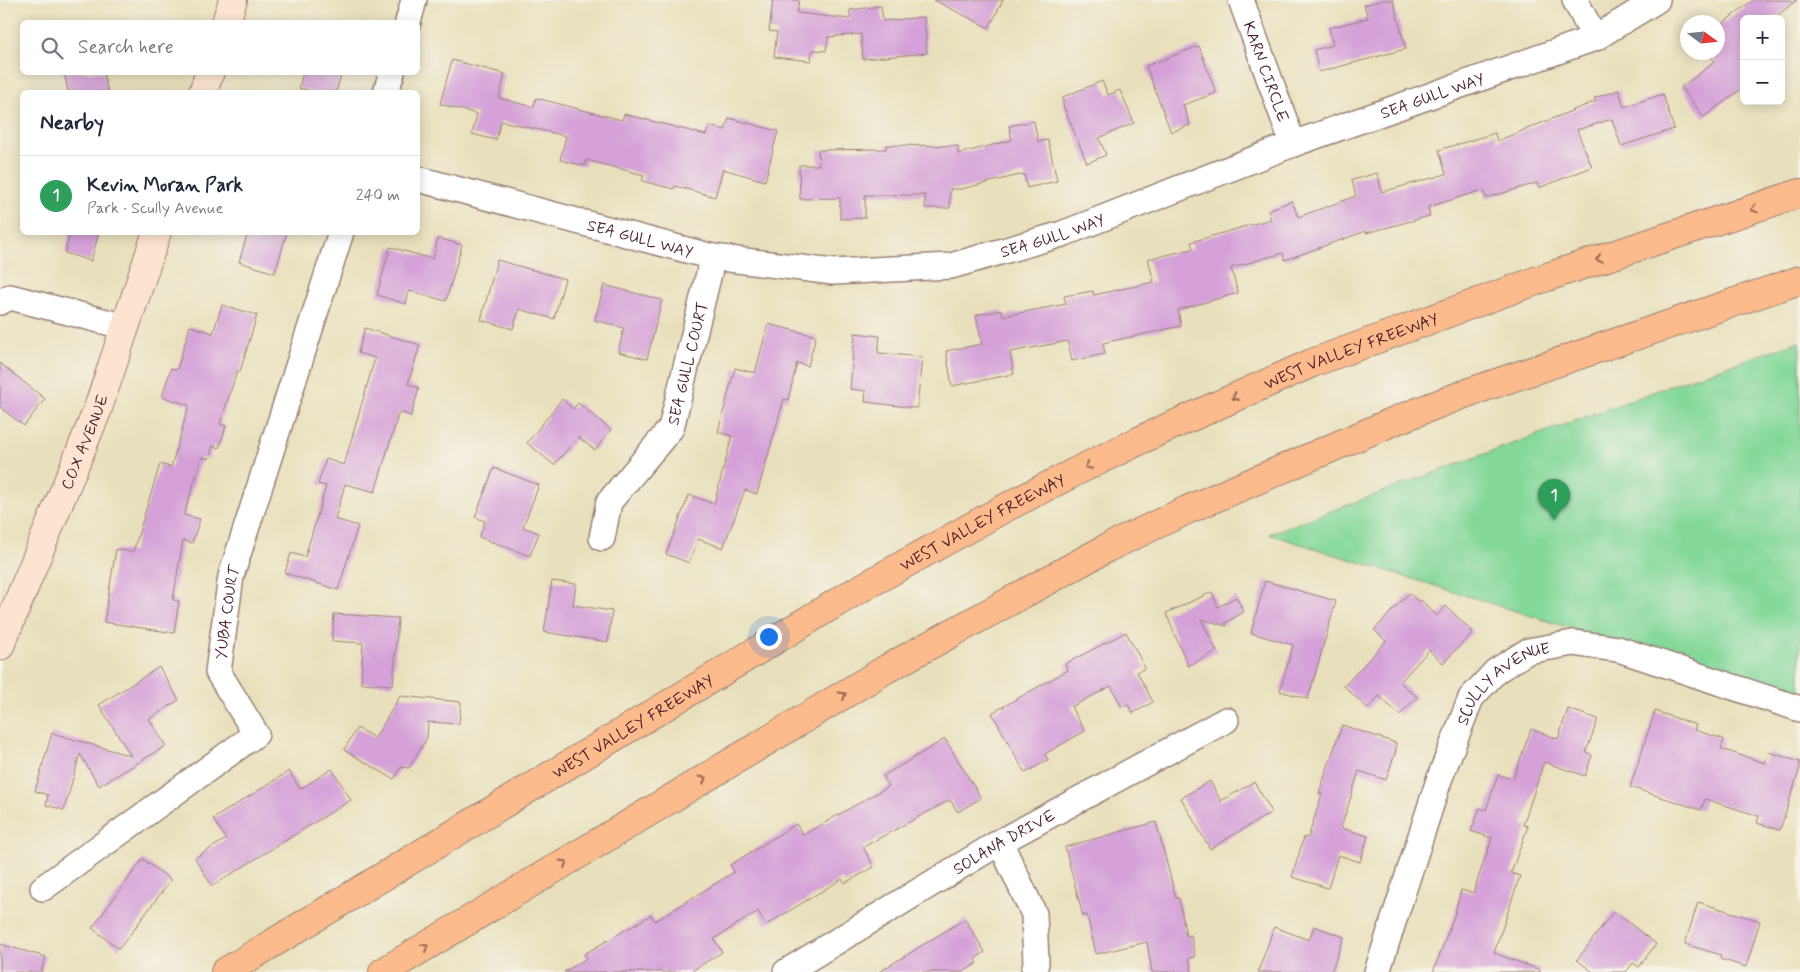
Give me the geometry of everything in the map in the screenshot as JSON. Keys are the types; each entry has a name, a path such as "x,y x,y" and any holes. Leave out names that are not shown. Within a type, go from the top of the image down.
{"highway":[{"name":"WEST VALLEY FREEWAY","path":"225,972 851,594 1003,509 1077,471 1151,435 1321,360 1544,278 1800,193"},
{"path":"383,972 888,668 1107,548 1187,510 1399,419 1495,384 1800,280"}],"main road":[{"path":"227,20 233,0"},
{"path":"204,90 209,75"},
{"name":"COX AVENUE","path":"0,646 97,411 156,235"}],"street":[{"path":"409,20 414,0"},
{"name":"KARN CIRCLE","path":"1241,0 1293,144"},
{"path":"1575,0 1594,38"},
{"name":"SEA GULL WAY","path":"420,180 713,257 833,272 951,266 1062,234 1293,144 1594,38 1657,0"},
{"path":"387,90 391,75"},
{"name":"YUBA COURT","path":"43,888 256,734 218,672 230,576 340,235"},
{"name":"SEA GULL COURT","path":"602,538 609,502 671,428 713,257"},
{"path":"0,302 10,297 126,327"},
{"name":"SCULLY AVENUE","path":"1377,972 1446,762 1471,698 1496,671 1528,651 1573,642 1618,649 1800,709"},
{"name":"SOLANA DRIVE","path":"786,972 1000,842 1226,720"},
{"path":"1000,842 1034,914 1036,963 1034,972"}],"green space":[{"path":"1800,341 1800,700 1269,534 1672,385"}],"building":[{"path":"773,0 799,0 797,13 850,19 850,10 881,6 883,21 924,17 927,53 863,59 861,34 828,37 826,51 812,50 811,61 774,57 777,32 769,31"},
{"path":"934,0 1003,0 989,28"},
{"path":"1383,0 1393,0 1406,49 1319,72 1314,50 1333,45 1329,28 1368,18 1364,5"},
{"path":"1753,0 1797,0 1778,15 1740,15 1740,90 1704,117 1681,87 1715,62 1714,60 1725,60 1725,22"},
{"path":"1199,46 1216,93 1183,105 1190,125 1171,132 1146,66"},
{"path":"452,60 505,74 499,98 533,107 536,98 622,120 624,114 706,135 709,126 725,130 729,118 778,131 765,181 723,169 715,197 675,186 674,189 642,181 644,175 586,160 585,166 560,160 566,136 501,121 496,140 472,134 477,114 440,104"},
{"path":"65,75 104,75 108,90 68,90"},
{"path":"302,75 341,75 337,90 306,90 299,88"},
{"path":"1102,81 1108,95 1120,90 1134,123 1099,138 1106,155 1087,163 1063,105 1063,97"},
{"path":"1619,90 1624,107 1663,94 1674,129 1621,146 1612,119 1577,130 1592,167 1539,188 1537,183 1486,198 1483,190 1428,207 1430,216 1366,233 1366,231 1285,260 1283,253 1231,268 1238,293 1178,310 1181,326 1103,343 1105,354 1072,361 1068,341 1010,352 1014,374 952,386 946,351 982,344 976,315 1002,310 1003,316 1066,304 1064,296 1093,291 1094,295 1154,282 1148,259 1193,249 1191,242 1271,219 1268,210 1292,201 1298,217 1356,196 1352,180 1377,173 1382,192 1446,174 1439,150 1495,133 1497,141 1596,101 1594,98"},
{"path":"1034,121 1038,142 1048,140 1057,181 1027,188 1024,174 961,189 950,189 950,208 925,208 925,195 865,195 865,218 840,219 840,198 800,199 799,165 819,165 818,150 886,149 886,145 958,146 958,154 1012,140 1009,126"},
{"path":"69,235 98,235 91,261 65,253"},
{"path":"247,235 286,235 275,273 239,262"},
{"path":"438,238 462,245 446,301 409,291 406,304 377,295 390,247 433,259"},
{"path":"497,260 565,279 554,319 519,309 513,329 481,320"},
{"path":"604,285 662,300 647,359 618,352 624,328 595,320"},
{"path":"222,305 257,315 240,372 237,371 220,424 226,426 219,448 213,446 209,459 202,457 184,515 200,519 192,543 183,540 173,600 179,601 174,633 104,622 116,549 133,552 160,464 171,467 189,405 162,397 171,368 177,370 190,326 213,333"},
{"path":"768,324 816,336 808,366 797,363 788,400 784,399 757,494 745,490 723,548 698,539 689,563 666,554 689,495 714,504 732,436 718,432 735,368 755,373"},
{"path":"365,328 420,345 408,384 419,388 411,416 399,412 375,492 345,484 335,519 358,526 338,590 285,573 291,553 305,557 326,486 318,484 326,459 344,465 375,358 358,353"},
{"path":"855,333 880,336 878,353 922,357 917,408 865,402 866,391 850,389"},
{"path":"0,363 45,399 24,426 0,407"},
{"path":"562,399 573,409 578,403 611,430 595,450 578,437 554,465 527,443"},
{"path":"494,468 539,485 523,527 539,533 530,556 479,537 485,521 475,517"},
{"path":"552,581 576,584 573,605 612,611 608,642 544,632"},
{"path":"1265,581 1336,601 1308,699 1280,691 1293,645 1251,633"},
{"path":"1212,592 1218,607 1236,597 1244,612 1225,623 1227,626 1201,619 1217,651 1188,666 1166,613"},
{"path":"1409,593 1419,602 1421,600 1437,616 1446,606 1473,632 1443,663 1429,650 1400,682 1417,697 1400,715 1379,696 1368,709 1344,686 1386,641 1374,630"},
{"path":"334,614 398,618 393,685 361,683 363,643 332,641"},
{"path":"1126,632 1145,668 1137,672 1153,702 1133,713 1128,705 1122,707 1111,686 1071,707 1085,731 1045,754 1048,760 1025,773 992,713 1068,670 1065,664"},
{"path":"159,667 179,700 149,719 166,746 99,786 80,754 64,810 46,805 48,795 35,791 52,733 131,756 99,705"},
{"path":"400,696 461,702 459,724 428,722 427,738 409,768 401,767 394,779 344,750 357,728 375,738"},
{"path":"1568,709 1598,719 1586,752 1592,755 1585,776 1544,762 1523,825 1528,826 1511,873 1520,876 1494,953 1540,970 1540,972 1433,972 1454,916 1461,890 1473,893 1492,838 1471,831 1480,808 1486,810 1498,775 1513,779 1531,729 1558,739"},
{"path":"1655,711 1696,725 1694,730 1724,739 1721,749 1765,763 1769,752 1800,762 1800,768 1780,830 1757,823 1759,816 1705,799 1701,810 1630,787"},
{"path":"1342,725 1396,743 1396,750 1386,780 1359,771 1341,828 1368,836 1360,862 1338,855 1328,888 1292,877 1304,837 1308,838 1322,794 1319,793"},
{"path":"945,739 981,798 958,812 950,800 863,847 874,867 845,883 842,879 766,925 758,911 714,939 722,952 690,972 564,972 587,958 584,954 651,915 655,921 734,872 730,865 796,824 803,835 889,786 883,776"},
{"path":"332,769 351,800 212,886 195,858 226,839 213,819 289,771 300,789"},
{"path":"1210,781 1221,801 1254,782 1272,812 1210,849 1181,798"},
{"path":"1156,822 1176,898 1179,898 1186,936 1191,935 1195,957 1189,958 1192,972 1152,972 1147,942 1096,954 1087,915 1083,916 1065,847"},
{"path":"143,859 171,880 119,949 92,928"},
{"path":"1698,902 1760,921 1746,967 1720,959 1721,955 1685,944"},
{"path":"1614,911 1656,944 1639,967 1633,963 1626,972 1593,972 1577,960"},
{"path":"965,919 985,952 975,959 978,963 963,972 879,972"},
{"path":"1314,926 1344,937 1331,972 1258,972 1274,927 1309,940"},
{"path":"0,944 46,957 41,972 0,972"}],"place":[{"name":"Kevin Moran Park","path":"1554,520"}]}
